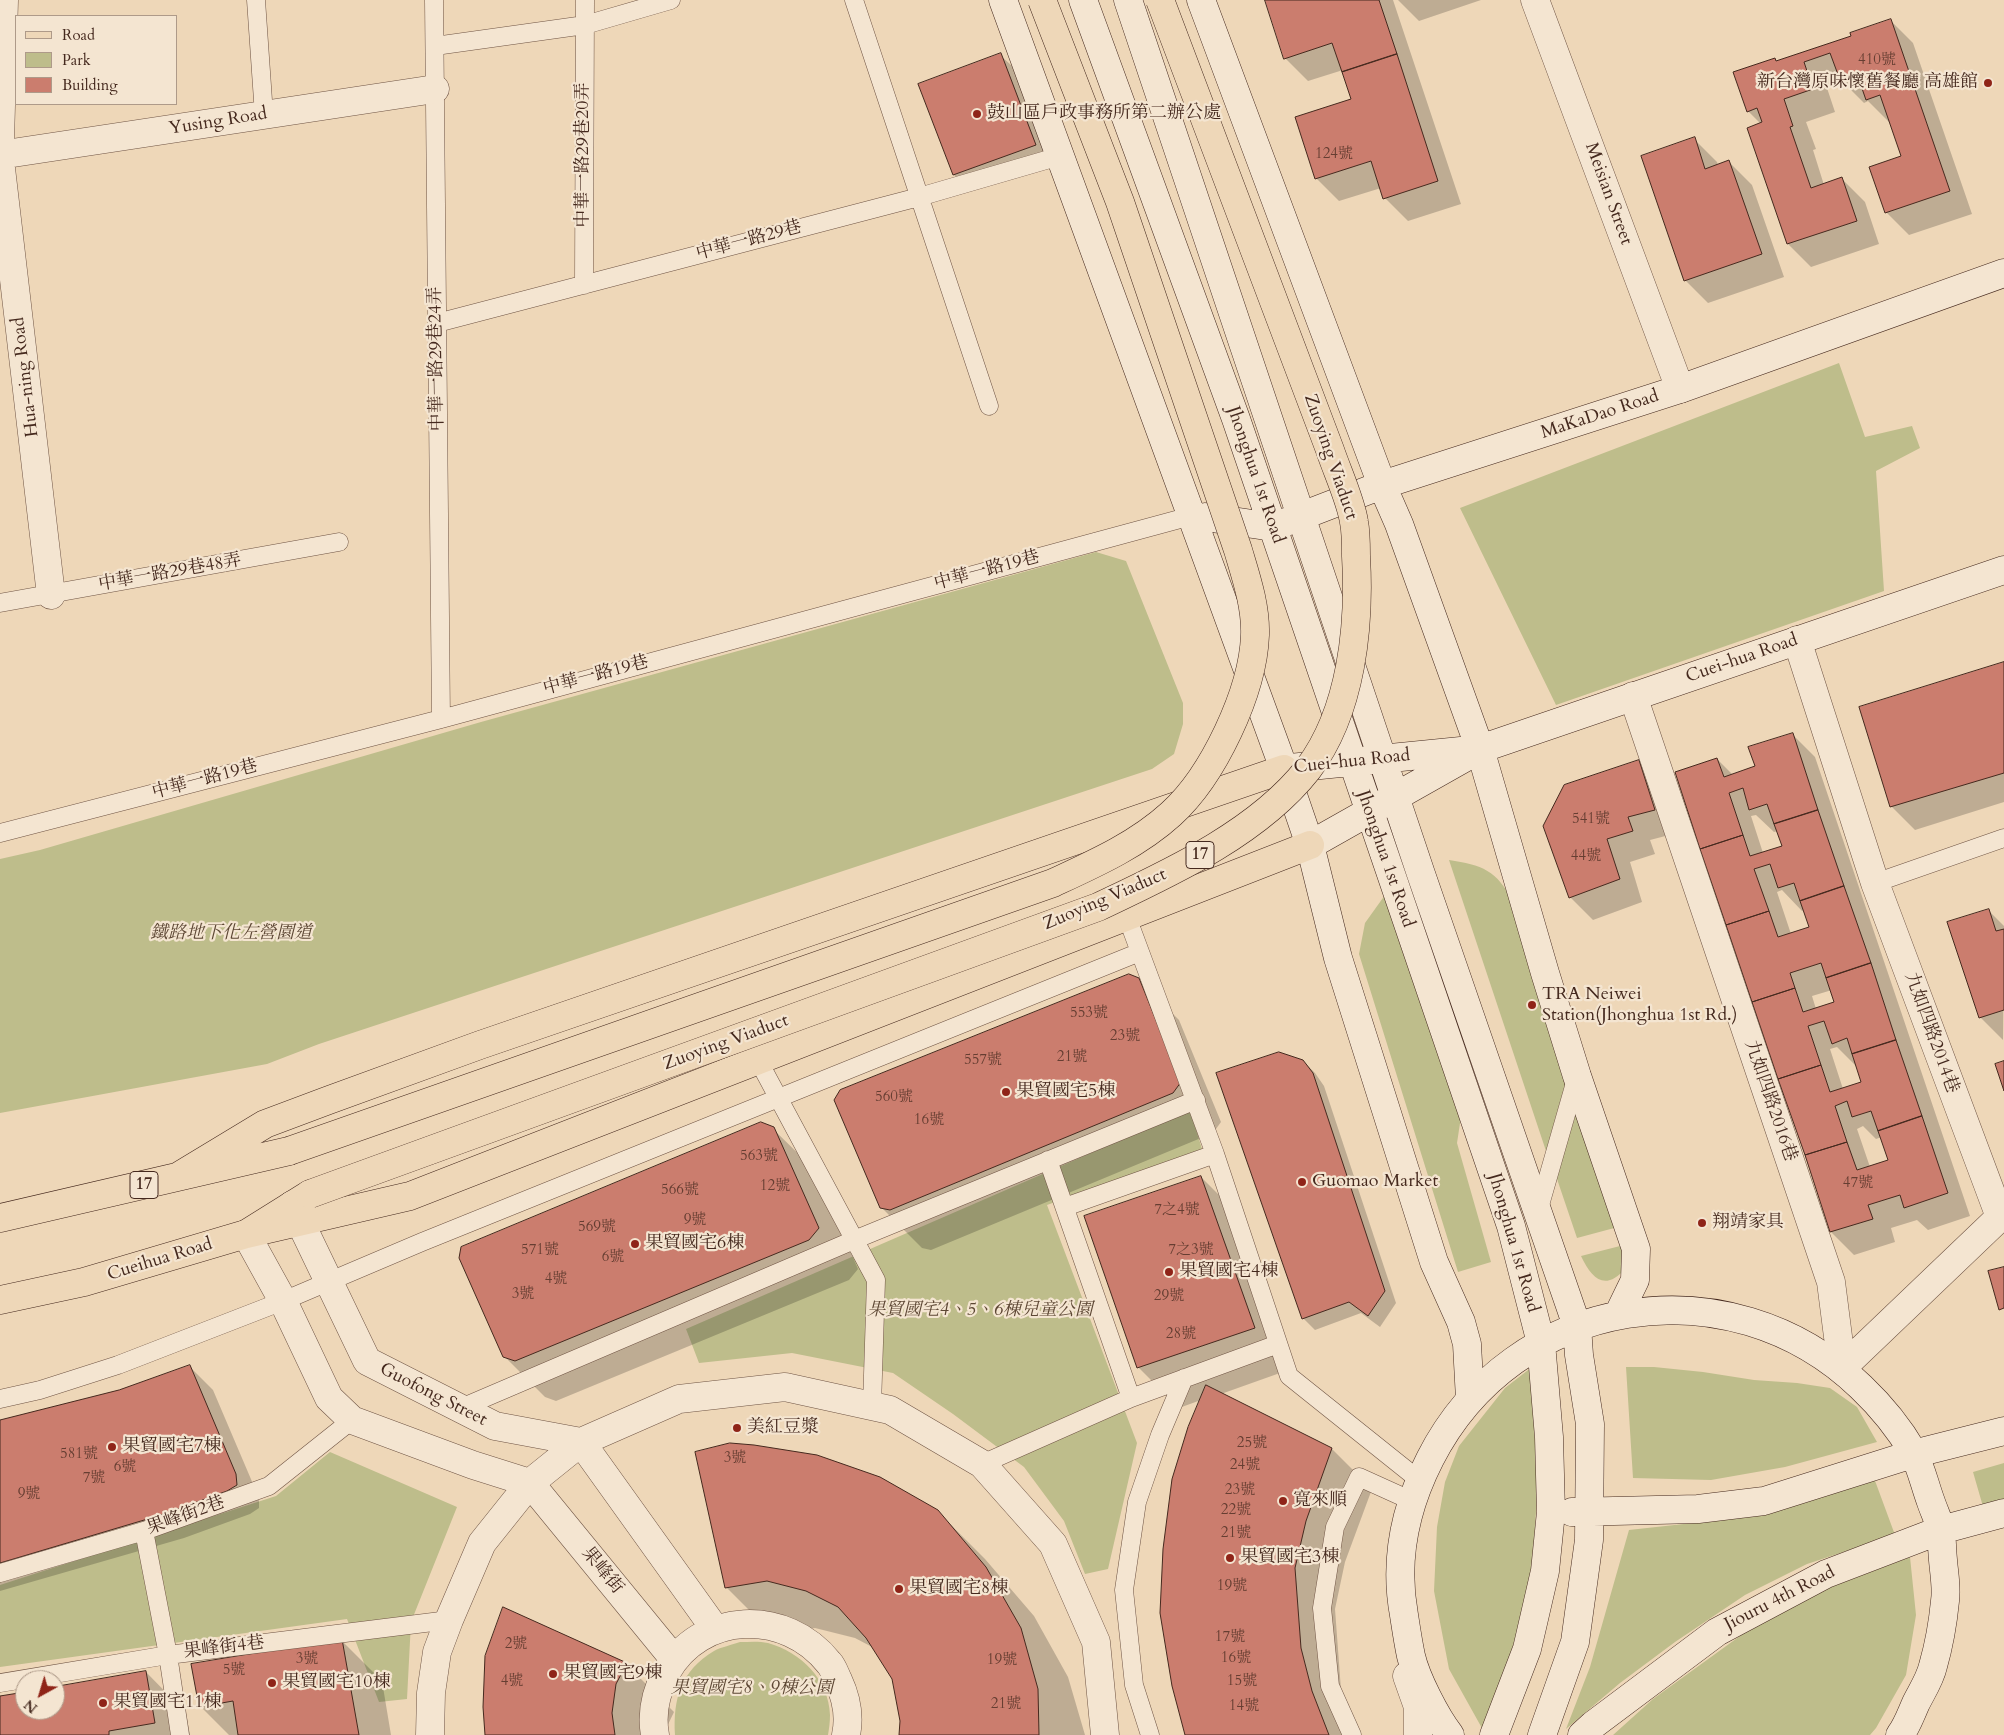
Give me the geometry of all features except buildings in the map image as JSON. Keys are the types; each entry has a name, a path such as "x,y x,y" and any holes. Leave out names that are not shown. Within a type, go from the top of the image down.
{"main road":[{"name":"Zuoying Viaduct","path":"179,1176 289,1151 1053,883 1099,862 1138,839 1171,814 1194,789 1232,725 1248,681 1255,635 1250,593 1238,550 1120,202 1042,0"},
{"name":"Zuoying Viaduct","path":"300,1207 1098,906 1172,872 1239,831 1276,802 1308,769 1328,736 1341,699 1356,635 1357,572 1354,521 1326,441 1160,0"},
{"path":"179,1176 265,1124 329,1100 480,1045 1284,769"},
{"path":"300,1207 410,1196 1310,845"},
{"name":"17","path":"0,1218 179,1176"},
{"name":"Cueihua Road","path":"0,1300 84,1282 246,1234 300,1207"}],"street":[{"path":"0,140 4,0"},
{"path":"1003,0 1284,769 1310,845 1338,958 1434,1262 1461,1322 1467,1344 1470,1399"},
{"name":"Jhonghua 1st Road","path":"1082,0 1236,419 1511,1226 1541,1343 1549,1437 1550,1512 1545,1571 1527,1649 1494,1735"},
{"name":"Jhonghua 1st Road","path":"1128,0 1396,798 1577,1326 1579,1355 1590,1424 1589,1540 1574,1642 1542,1735"},
{"path":"1202,0 1382,485 1399,524 1480,749 1577,1076 1636,1250 1635,1280 1618,1315"},
{"name":"Meisian Street","path":"1536,0 1680,389"},
{"name":"Yusing Road","path":"0,155 435,89"},
{"name":"Hua-ning Road","path":"0,160 52,595"},
{"name":"MaKaDao Road","path":"1191,516 1272,527 1382,485 1680,389 2004,273"},
{"name":"Cuei-hua Road","path":"1310,845 1480,749 2004,570"},
{"name":"九如四路2014巷","path":"1797,640 1875,882 2002,1216 1842,1368"},
{"name":"九如四路2016巷","path":"1633,696 1831,1282 1842,1368"},
{"name":"Cuei-hua Road","path":"1284,769 1480,749"},
{"name":"Guofong Street","path":"300,1207 329,1283 367,1361 496,1426 581,1442"},
{"path":"246,1234 283,1301 329,1398 352,1420 530,1484"},
{"path":"1418,1735 1418,1708 1394,1638 1400,1594 1400,1563 1404,1531 1416,1490 1441,1437 1470,1399 1497,1373 1541,1343 1577,1326 1618,1315 1665,1309 1712,1312 1758,1324 1802,1342 1842,1368 1882,1407 1914,1454 1941,1530 1946,1599 1933,1668 1903,1734"},
{"path":"430,1735 431,1693 437,1652 449,1620 482,1543 530,1484 581,1442 679,1398 785,1388 890,1410 982,1464 1053,1544 1096,1642 1105,1735"},
{"path":"1550,1512 1589,1513 1698,1509 1764,1501 1914,1454 2004,1431"},
{"path":"581,1442 715,1629"},
{"name":"果峰街","path":"530,1484 674,1659"},
{"name":"Jiouru 4th Road","path":"1582,1735 1717,1632 1826,1574 1941,1530 2004,1512"},
{"path":"1400,1594 1411,1659 1438,1719 1450,1735"},
{"path":"655,1735 652,1722 658,1688 674,1659 692,1641 715,1629 746,1623 778,1627 807,1641 830,1663 844,1692 849,1724 846,1735"}],"lane":[{"path":"256,0 264,115"},
{"name":"中華一路29巷24弄","path":"434,0 441,718"},
{"name":"中華一路29巷20弄","path":"584,285 585,0"},
{"path":"435,46 585,25 671,0"},
{"path":"854,0 989,406"},
{"name":"中華一路29巷","path":"437,323 918,197 1060,156"},
{"name":"中華一路19巷","path":"0,833 441,718 1191,516"},
{"name":"中華一路29巷48弄","path":"0,603 339,542"},
{"path":"1875,882 2004,838"},
{"path":"1127,917 1196,1100 1289,1376 1416,1490"},
{"path":"0,1399 40,1390 118,1365 329,1283 422,1242 1140,952"},
{"path":"758,1060 876,1280 872,1406"},
{"name":"Jhonghua 1st Road","path":"1537,1213 1577,1076"},
{"path":"461,1408 854,1240 1196,1100"},
{"path":"1066,1207 1215,1154"},
{"path":"1048,1160 1066,1207 1131,1398"},
{"path":"982,1464 1131,1398 1278,1344"},
{"path":"1150,1735 1134,1685 1124,1590 1137,1502 1160,1435 1184,1378"},
{"name":"果峰街2巷","path":"0,1574 144,1531 269,1486 352,1420"},
{"path":"1352,1735 1330,1686 1322,1608 1335,1527 1359,1477 1416,1490"},
{"path":"144,1531 168,1655 180,1735"},
{"name":"果峰街4巷","path":"0,1683 168,1655 449,1620"}],"green space":[{"path":"1839,363 1865,437 1912,426 1920,448 1876,471 1884,591 1556,705 1460,508"},
{"name":"鐵路地下化左營園道","path":"1096,552 1126,561 1183,703 1183,724 1174,754 1152,769 319,1044 267,1064 0,1113 0,859 40,850 481,722"},
{"path":"1449,860 1471,864 1487,871 1501,883 1513,902 1568,1075 1546,1151"},
{"path":"1385,895 1462,1110 1457,1143 1491,1262 1458,1272 1359,954 1365,923"},
{"path":"1578,1107 1618,1227 1577,1238 1556,1176"},
{"name":"果貿國宅4、5、6棟兒童公園","path":"1190,1110 1202,1149 1047,1205 1137,1443 1108,1569 1085,1574 1064,1521 1024,1467 953,1414 893,1373 792,1353 699,1363 686,1329"},
{"path":"1624,1245 1626,1268 1612,1279 1605,1281 1600,1280 1590,1271 1581,1256"},
{"path":"1532,1367 1537,1495 1532,1577 1507,1668 1483,1730 1449,1669 1434,1591 1437,1527 1445,1482 1459,1446 1505,1388"},
{"path":"1626,1367 1654,1367 1703,1372 1754,1380 1797,1383 1830,1388 1857,1407 1877,1442 1785,1467 1711,1480 1633,1478"},
{"path":"330,1452 457,1507 411,1622 407,1699 379,1702 347,1619 0,1667 0,1585 276,1496"},
{"path":"2004,1463 2004,1504 1984,1510 1973,1472"},
{"path":"1874,1478 1895,1535 1807,1564 1745,1595 1675,1642 1620,1683 1566,1729 1590,1667 1629,1530 1738,1518"},
{"path":"1910,1557 1916,1615 1906,1675 1876,1728 1870,1735 1613,1735 1653,1699 1751,1628 1831,1587"},
{"name":"果貿國宅8、9棟公園","path":"740,1642 765,1642 780,1647 811,1669 825,1690 830,1715 828,1735 675,1735 678,1697 687,1677 694,1667 714,1651"}],"place":[{"name":"新台灣原味懷舊餐廳 高雄館","path":"1988,83"},
{"name":"鼓山區戶政事務所第二辦公處","path":"977,114"},
{"name":"TRA Neiwei Station(Jhonghua 1st Rd.)","path":"1532,1005"},
{"name":"果貿國宅5棟","path":"1006,1092"},
{"name":"Guomao Market","path":"1302,1182"},
{"name":"翔靖家具","path":"1702,1223"},
{"name":"果貿國宅6棟","path":"635,1244"},
{"name":"果貿國宅4棟","path":"1169,1272"},
{"name":"美紅豆漿","path":"737,1428"},
{"name":"果貿國宅7棟","path":"112,1447"},
{"name":"寬來順","path":"1283,1501"},
{"name":"果貿國宅3棟","path":"1230,1558"},
{"name":"果貿國宅8棟","path":"899,1589"},
{"name":"果貿國宅9棟","path":"553,1674"},
{"name":"果貿國宅10棟","path":"272,1683"},
{"name":"果貿國宅11棟","path":"103,1703"}]}
